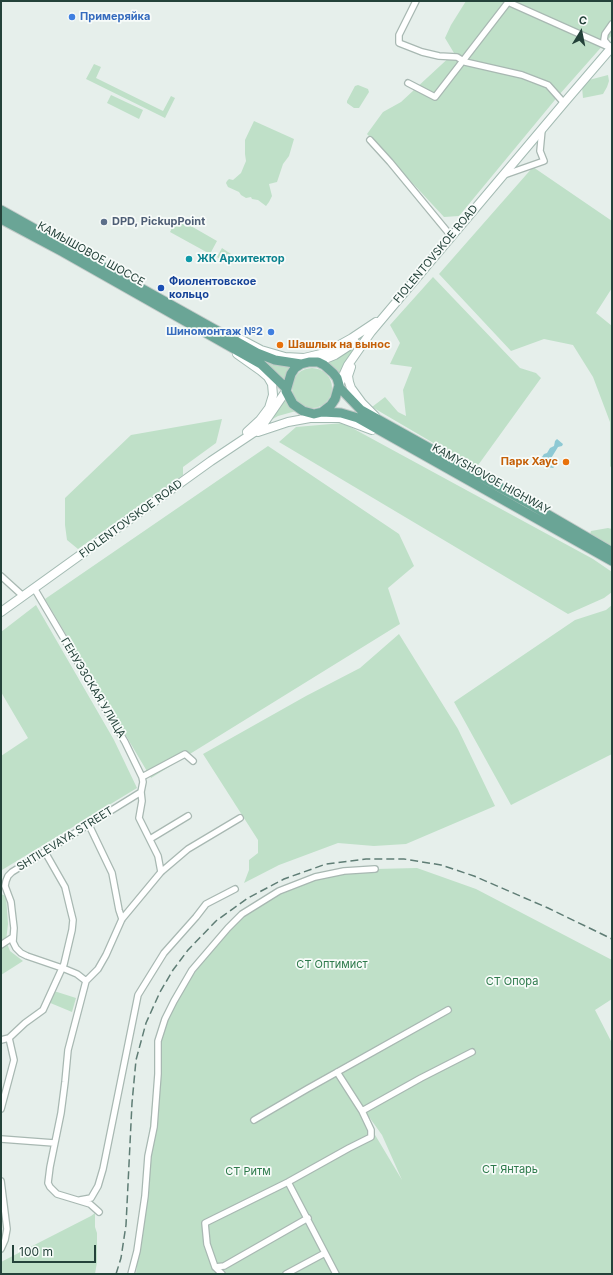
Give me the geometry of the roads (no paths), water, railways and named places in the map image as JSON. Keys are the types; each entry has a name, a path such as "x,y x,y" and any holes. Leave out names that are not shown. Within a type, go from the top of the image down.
{"main road":[{"name":"FIOLENTOVSKOE ROAD","path":"339,386 348,365 383,317 612,48"},
{"path":"1,210 257,353 275,360 301,364 318,362 324,365 333,372 337,378 339,386 335,399 331,405 322,412 314,414 308,413"},
{"name":"КАМЫШОВОЕ ШОССЕ","path":"1,219 63,252 261,364 286,389 292,404 308,413"},
{"path":"230,338 239,338 261,350 285,357 304,358 325,353 352,338 383,317"},
{"name":"FIOLENTOVSKOE ROAD","path":"318,362 335,355 371,332"},
{"path":"217,339 231,351 261,371 272,384 273,395 269,408 260,420 234,446"},
{"path":"365,340 348,376 349,382 351,388 362,403 380,421"},
{"path":"286,389 291,374 295,368 301,364"},
{"name":"KAMYSHOVOE HIGHWAY","path":"339,386 361,410 528,503 612,552"},
{"name":"FIOLENTOVSKOE ROAD","path":"1,612 212,461 253,434 262,426 286,389"},
{"name":"KAMYSHOVOE HIGHWAY","path":"322,412 342,413 358,418 612,561"},
{"name":"FIOLENTOVSKOE ROAD","path":"262,426 288,417 308,413"},
{"path":"253,434 295,420 310,418 340,418 365,426 385,437 395,439"}],"street":[{"path":"416,1 399,35 399,43 422,52 439,56 457,57 463,60 522,75 548,85 564,103"},
{"path":"408,83 435,97 508,1 612,48"},
{"path":"612,24 604,40 612,48"},
{"path":"502,176 544,161 540,151 542,129"},
{"path":"370,140 452,236"},
{"path":"1,576 23,596"},
{"name":"ГЕНУЭЗСКАЯ УЛИЦА","path":"34,588 125,742 142,777 143,782 140,818 158,856 161,872"},
{"path":"142,777 185,754 192,761"},
{"name":"SHTILEVAYA STREET","path":"4,892 8,876 141,792"},
{"path":"150,839 188,816"},
{"path":"99,1212 90,1204 57,1194 50,1187 48,1178 66,1082 68,1050 86,981 98,969 122,919 161,872 188,849 240,818"},
{"path":"89,825 112,873 122,919"},
{"path":"1,1040 9,1038 25,1023 44,1010 64,964 72,930 73,920 65,887 45,852"},
{"path":"131,1274 138,1251 145,1196 148,1156 154,1128 158,1074 158,1041 165,1019 174,1000 192,970 242,914 279,891 315,877 344,871 375,869"},
{"path":"79,1200 91,1198 98,1186 103,1169 138,994 164,953 206,904 235,890"},
{"path":"4,892 11,902 14,928 13,942 16,948 21,953 77,974 86,981"},
{"path":"1,945 13,937"},
{"path":"254,1120 306,1088 448,1010"},
{"path":"1,1109 14,1060 9,1038"},
{"path":"362,1111 472,1052"},
{"path":"222,1274 215,1267 207,1244 205,1223 288,1182 372,1135 362,1111 337,1072"},
{"path":"1,1139 54,1143"},
{"path":"1,1181 6,1229 5,1240 1,1249"},
{"path":"288,1182 336,1274"},
{"path":"215,1267 224,1266 308,1218"},
{"path":"286,1274 325,1253"}],"water":[{"path":"557,439 563,444 562,446 558,447 550,460 556,465 553,468 547,467 542,457 550,448 554,446"}],"railway":[{"path":"116,1274 121,1258 126,1225 132,1103 136,1060 146,1023 160,992 173,970 188,950 216,921 248,898 284,879 326,864 366,859 404,859 441,865 474,876 548,908 612,939"}],"place":[{"name":"Примеряйка","path":"72,17"},
{"name":"DPD, PickupPoint","path":"104,222"},
{"name":"ЖК Архитектор","path":"189,259"},
{"name":"Фиолентовское кольцо","path":"161,288"},
{"name":"Шиномонтаж №2","path":"271,332"},
{"name":"Шашлык на вынос","path":"280,345"},
{"name":"Парк Хаус","path":"566,462"}],"park label":[{"name":"СТ Оптимист","path":"332,965"},
{"name":"СТ Опора","path":"512,982"},
{"name":"СТ Янтарь","path":"510,1170"},
{"name":"СТ Ритм","path":"248,1172"}]}
